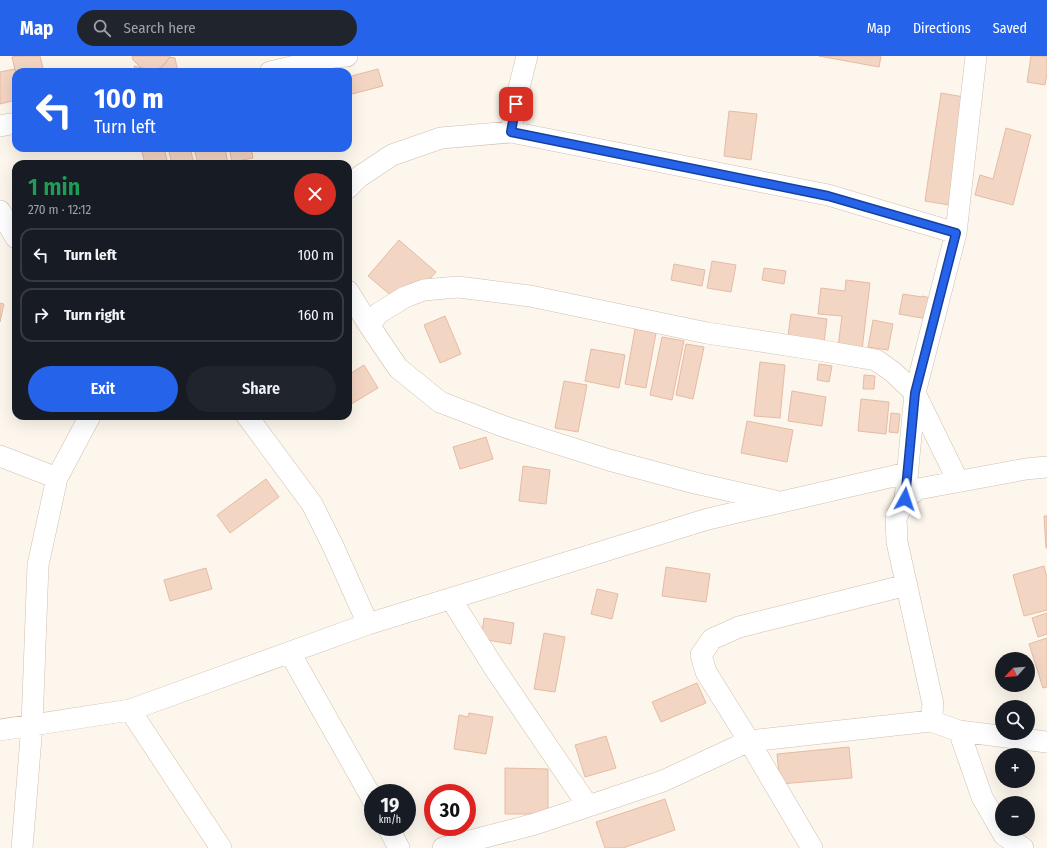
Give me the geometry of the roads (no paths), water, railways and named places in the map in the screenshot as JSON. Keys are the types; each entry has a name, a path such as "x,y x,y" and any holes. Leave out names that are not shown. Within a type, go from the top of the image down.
{"street":[{"path":"287,68 334,57 347,56"},
{"path":"511,132 518,92 527,56"},
{"path":"931,722 933,704 897,542 896,518 905,499 915,393 956,233 976,56"},
{"path":"0,126 12,124"},
{"path":"352,184 392,155 420,145 442,138 511,132 828,196 956,233"},
{"path":"0,211 12,231"},
{"path":"369,325 379,313 405,297 424,290 458,287 530,296 708,333 876,360 893,372 915,393 958,481"},
{"path":"352,297 398,368 440,402 505,427 609,460 695,483 781,502"},
{"path":"22,848 32,725 38,566 57,478 88,420"},
{"path":"250,420 312,504 333,546 368,624"},
{"path":"0,456 57,478"},
{"path":"905,499 918,489 1026,469 1047,467"},
{"path":"0,730 130,710 368,624 708,519 907,473"},
{"path":"812,848 706,672 701,655 712,638 739,627 907,585"},
{"path":"451,599 493,666 588,806"},
{"path":"290,653 364,784"},
{"path":"130,710 221,848"},
{"path":"443,848 535,824 663,782 749,742 931,722 959,731 1047,742"},
{"path":"959,731 982,797 1004,835 1023,848"},
{"path":"393,836 399,848"}]}
